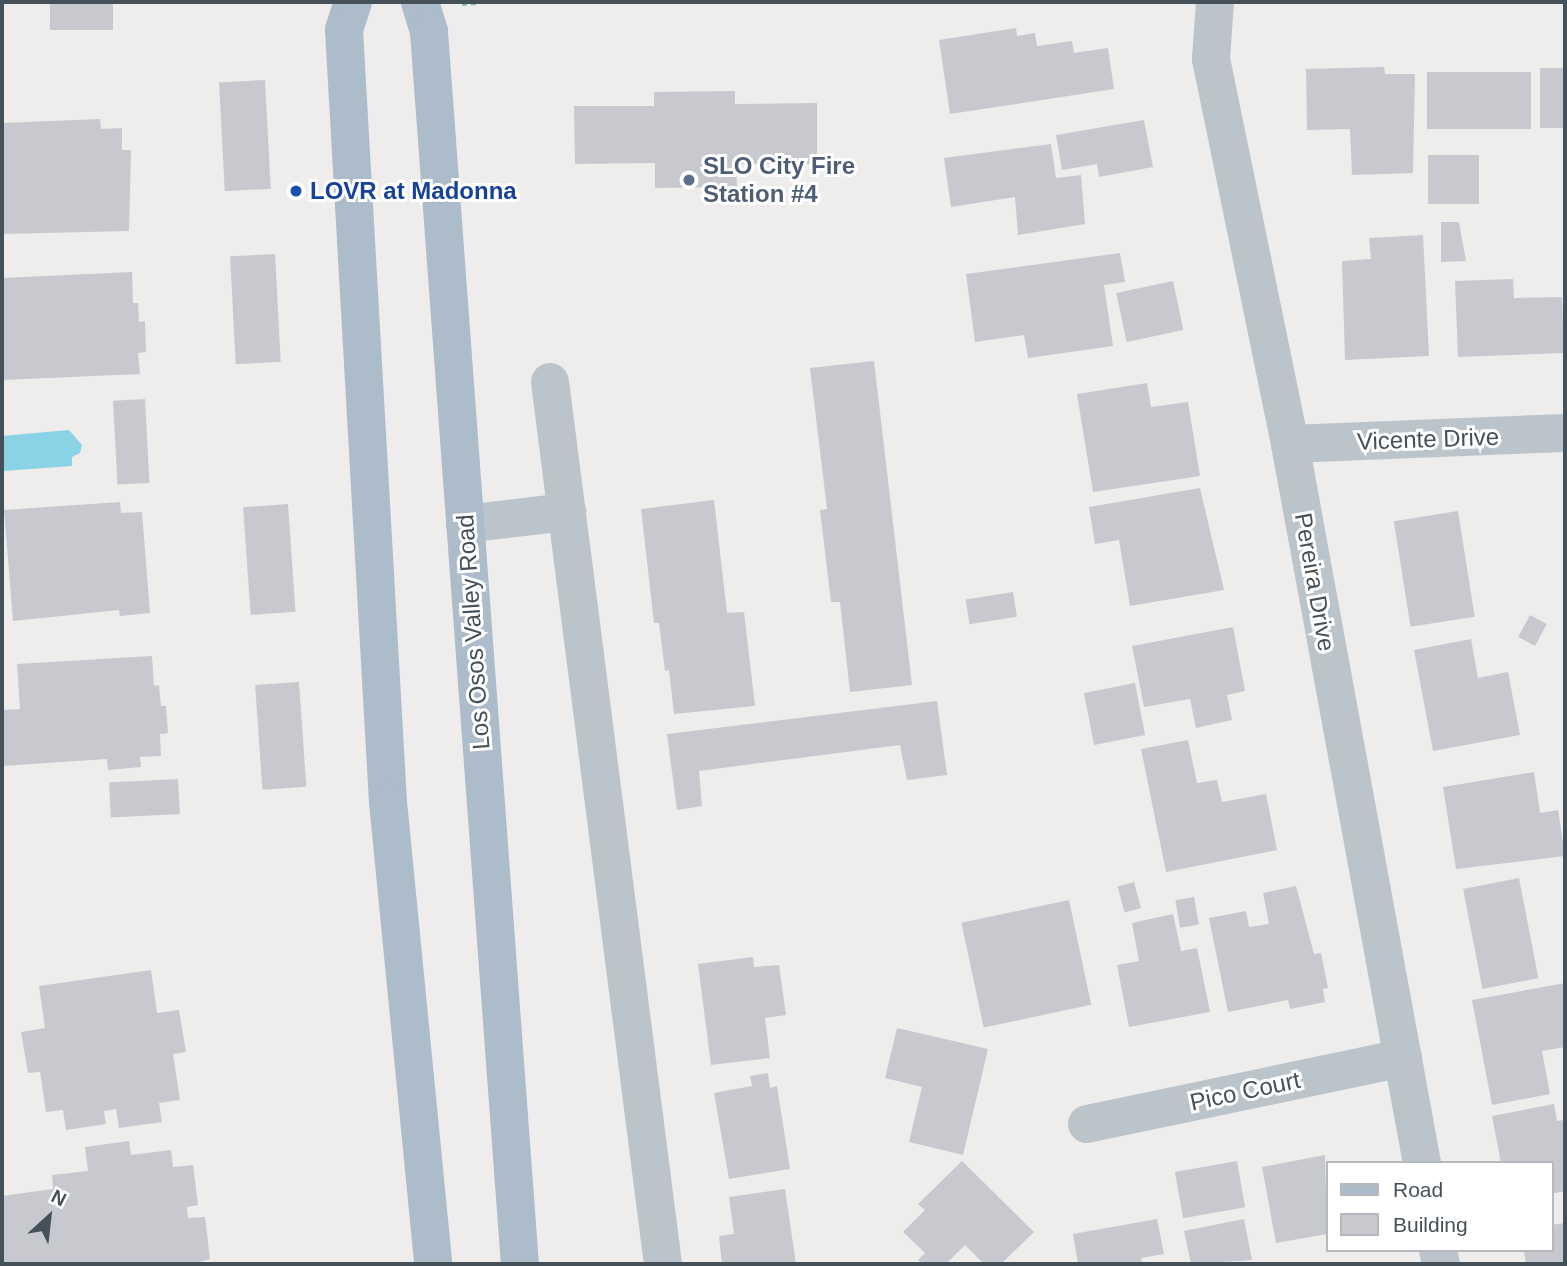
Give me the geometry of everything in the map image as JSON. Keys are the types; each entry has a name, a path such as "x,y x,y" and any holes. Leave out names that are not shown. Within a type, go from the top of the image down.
{"main road":[{"path":"353,2 344,30 387,789 433,1264"},
{"name":"Los Osos Valley Road","path":"419,2 429,32 520,1264"}],"street":[{"name":"Pereira Drive","path":"1215,2 1211,60 1290,444 1422,1161"},
{"path":"550,382 663,1264"},
{"name":"Vicente Drive","path":"1290,444 1565,433"},
{"path":"465,524 567,512"},
{"name":"Pico Court","path":"1087,1124 1403,1058"}],"water":[{"path":"69,430 82,445 80,453 72,457 72,466 3,471 2,436"}],"building":[{"path":"50,2 113,2 113,30 50,30"},
{"path":"1016,28 1017,36 1035,33 1037,46 1072,41 1074,53 1108,48 1114,89 950,114 939,40"},
{"path":"1384,67 1385,74 1415,74 1413,173 1352,175 1350,129 1307,130 1306,69"},
{"path":"1540,68 1565,68 1565,128 1540,128"},
{"path":"1427,72 1531,72 1531,129 1427,129"},
{"path":"265,80 271,189 225,191 219,82"},
{"path":"735,91 735,104 817,103 817,164 736,164 737,187 655,188 655,163 575,164 574,106 654,106 654,92"},
{"path":"100,119 101,129 122,128 122,150 131,150 129,231 2,234 2,123"},
{"path":"1144,120 1153,167 1099,177 1097,164 1062,170 1056,135"},
{"path":"1051,144 1056,178 1081,175 1085,224 1018,235 1015,197 951,207 944,158"},
{"path":"1428,155 1479,155 1479,204 1428,204"},
{"path":"1441,222 1459,222 1466,261 1441,262"},
{"path":"1423,235 1429,356 1345,360 1342,261 1371,259 1369,238"},
{"path":"1120,253 1125,282 1104,285 1113,346 1028,358 1024,335 975,342 966,274"},
{"path":"275,254 281,362 236,364 230,256"},
{"path":"132,272 133,303 138,303 139,322 145,321 146,352 138,353 140,374 2,380 2,278"},
{"path":"1513,279 1514,298 1562,297 1564,353 1458,357 1455,281"},
{"path":"1173,281 1183,330 1127,342 1116,293"},
{"path":"874,361 912,685 850,692 840,602 831,602 820,510 827,509 810,368"},
{"path":"1147,383 1151,407 1188,402 1200,476 1093,492 1077,394"},
{"path":"145,399 149,483 117,485 113,401"},
{"path":"1200,488 1224,590 1130,606 1119,540 1095,544 1089,507"},
{"path":"714,500 727,613 744,612 755,706 674,714 669,670 665,671 659,623 654,623 641,509"},
{"path":"120,502 121,513 142,512 150,613 120,616 119,610 13,621 4,510"},
{"path":"288,504 296,612 251,615 243,507"},
{"path":"1458,511 1475,617 1411,627 1394,521"},
{"path":"1013,592 1017,617 970,624 966,600"},
{"path":"1530,615 1547,624 1535,646 1518,637"},
{"path":"1233,627 1245,691 1227,695 1232,720 1196,728 1190,699 1144,707 1132,646"},
{"path":"1471,639 1478,678 1508,672 1520,735 1433,751 1414,650"},
{"path":"152,656 154,686 159,685 161,706 166,706 168,733 160,734 161,756 140,757 141,767 108,770 107,759 2,766 2,710 20,709 17,664"},
{"path":"299,682 306,787 262,790 255,685"},
{"path":"1135,683 1145,735 1094,745 1084,693"},
{"path":"937,701 947,775 907,780 900,745 699,771 702,806 677,810 667,734"},
{"path":"1188,740 1197,783 1217,780 1222,802 1266,794 1277,850 1166,872 1141,749"},
{"path":"1534,772 1540,813 1558,810 1565,856 1456,869 1443,787"},
{"path":"178,779 180,814 111,818 109,783"},
{"path":"1519,878 1538,978 1483,989 1463,889"},
{"path":"1134,882 1141,908 1125,912 1118,886"},
{"path":"1296,886 1314,954 1321,953 1328,988 1323,989 1325,1002 1290,1009 1288,1000 1228,1012 1209,918 1246,911 1249,927 1269,924 1263,893"},
{"path":"1194,897 1199,925 1180,928 1175,900"},
{"path":"1069,900 1091,1005 984,1028 961,923"},
{"path":"1173,914 1181,951 1197,948 1210,1012 1129,1027 1117,965 1139,961 1132,923"},
{"path":"753,957 754,967 779,965 786,1015 765,1018 770,1058 711,1065 698,964"},
{"path":"151,970 157,1013 179,1010 186,1052 173,1054 180,1100 159,1103 162,1122 119,1128 116,1109 104,1111 106,1124 66,1130 63,1110 46,1112 40,1072 28,1073 21,1032 45,1028 39,986"},
{"path":"1565,983 1565,1047 1542,1051 1550,1094 1492,1105 1472,1000"},
{"path":"897,1028 988,1049 963,1155 909,1142 922,1087 885,1078"},
{"path":"768,1073 770,1088 777,1086 790,1169 729,1179 714,1093 752,1086 750,1076"},
{"path":"1554,1104 1557,1121 1565,1120 1565,1191 1553,1194 1553,1161 1501,1161 1492,1116"},
{"path":"129,1141 131,1155 171,1150 173,1167 193,1165 198,1205 187,1207 188,1218 205,1217 210,1259 193,1264 3,1264 2,1196 53,1189 52,1175 88,1171 85,1147"},
{"path":"1325,1155 1326,1234 1276,1243 1262,1167"},
{"path":"962,1161 1034,1232 1001,1264 984,1264 965,1245 946,1264 922,1264 918,1260 925,1253 903,1232 925,1210 918,1204"},
{"path":"1237,1161 1245,1207 1183,1218 1175,1172"},
{"path":"785,1189 796,1264 722,1264 719,1236 734,1234 729,1197"},
{"path":"1157,1219 1164,1254 1141,1258 1142,1264 1078,1264 1073,1234"},
{"path":"1244,1219 1252,1260 1191,1264 1184,1231"},
{"path":"1565,1223 1565,1264 1526,1264 1524,1252 1553,1252 1553,1225"}],"place":[{"name":"SLO City Fire Station #4","path":"689,180"},
{"name":"LOVR at Madonna","path":"296,191"}]}
